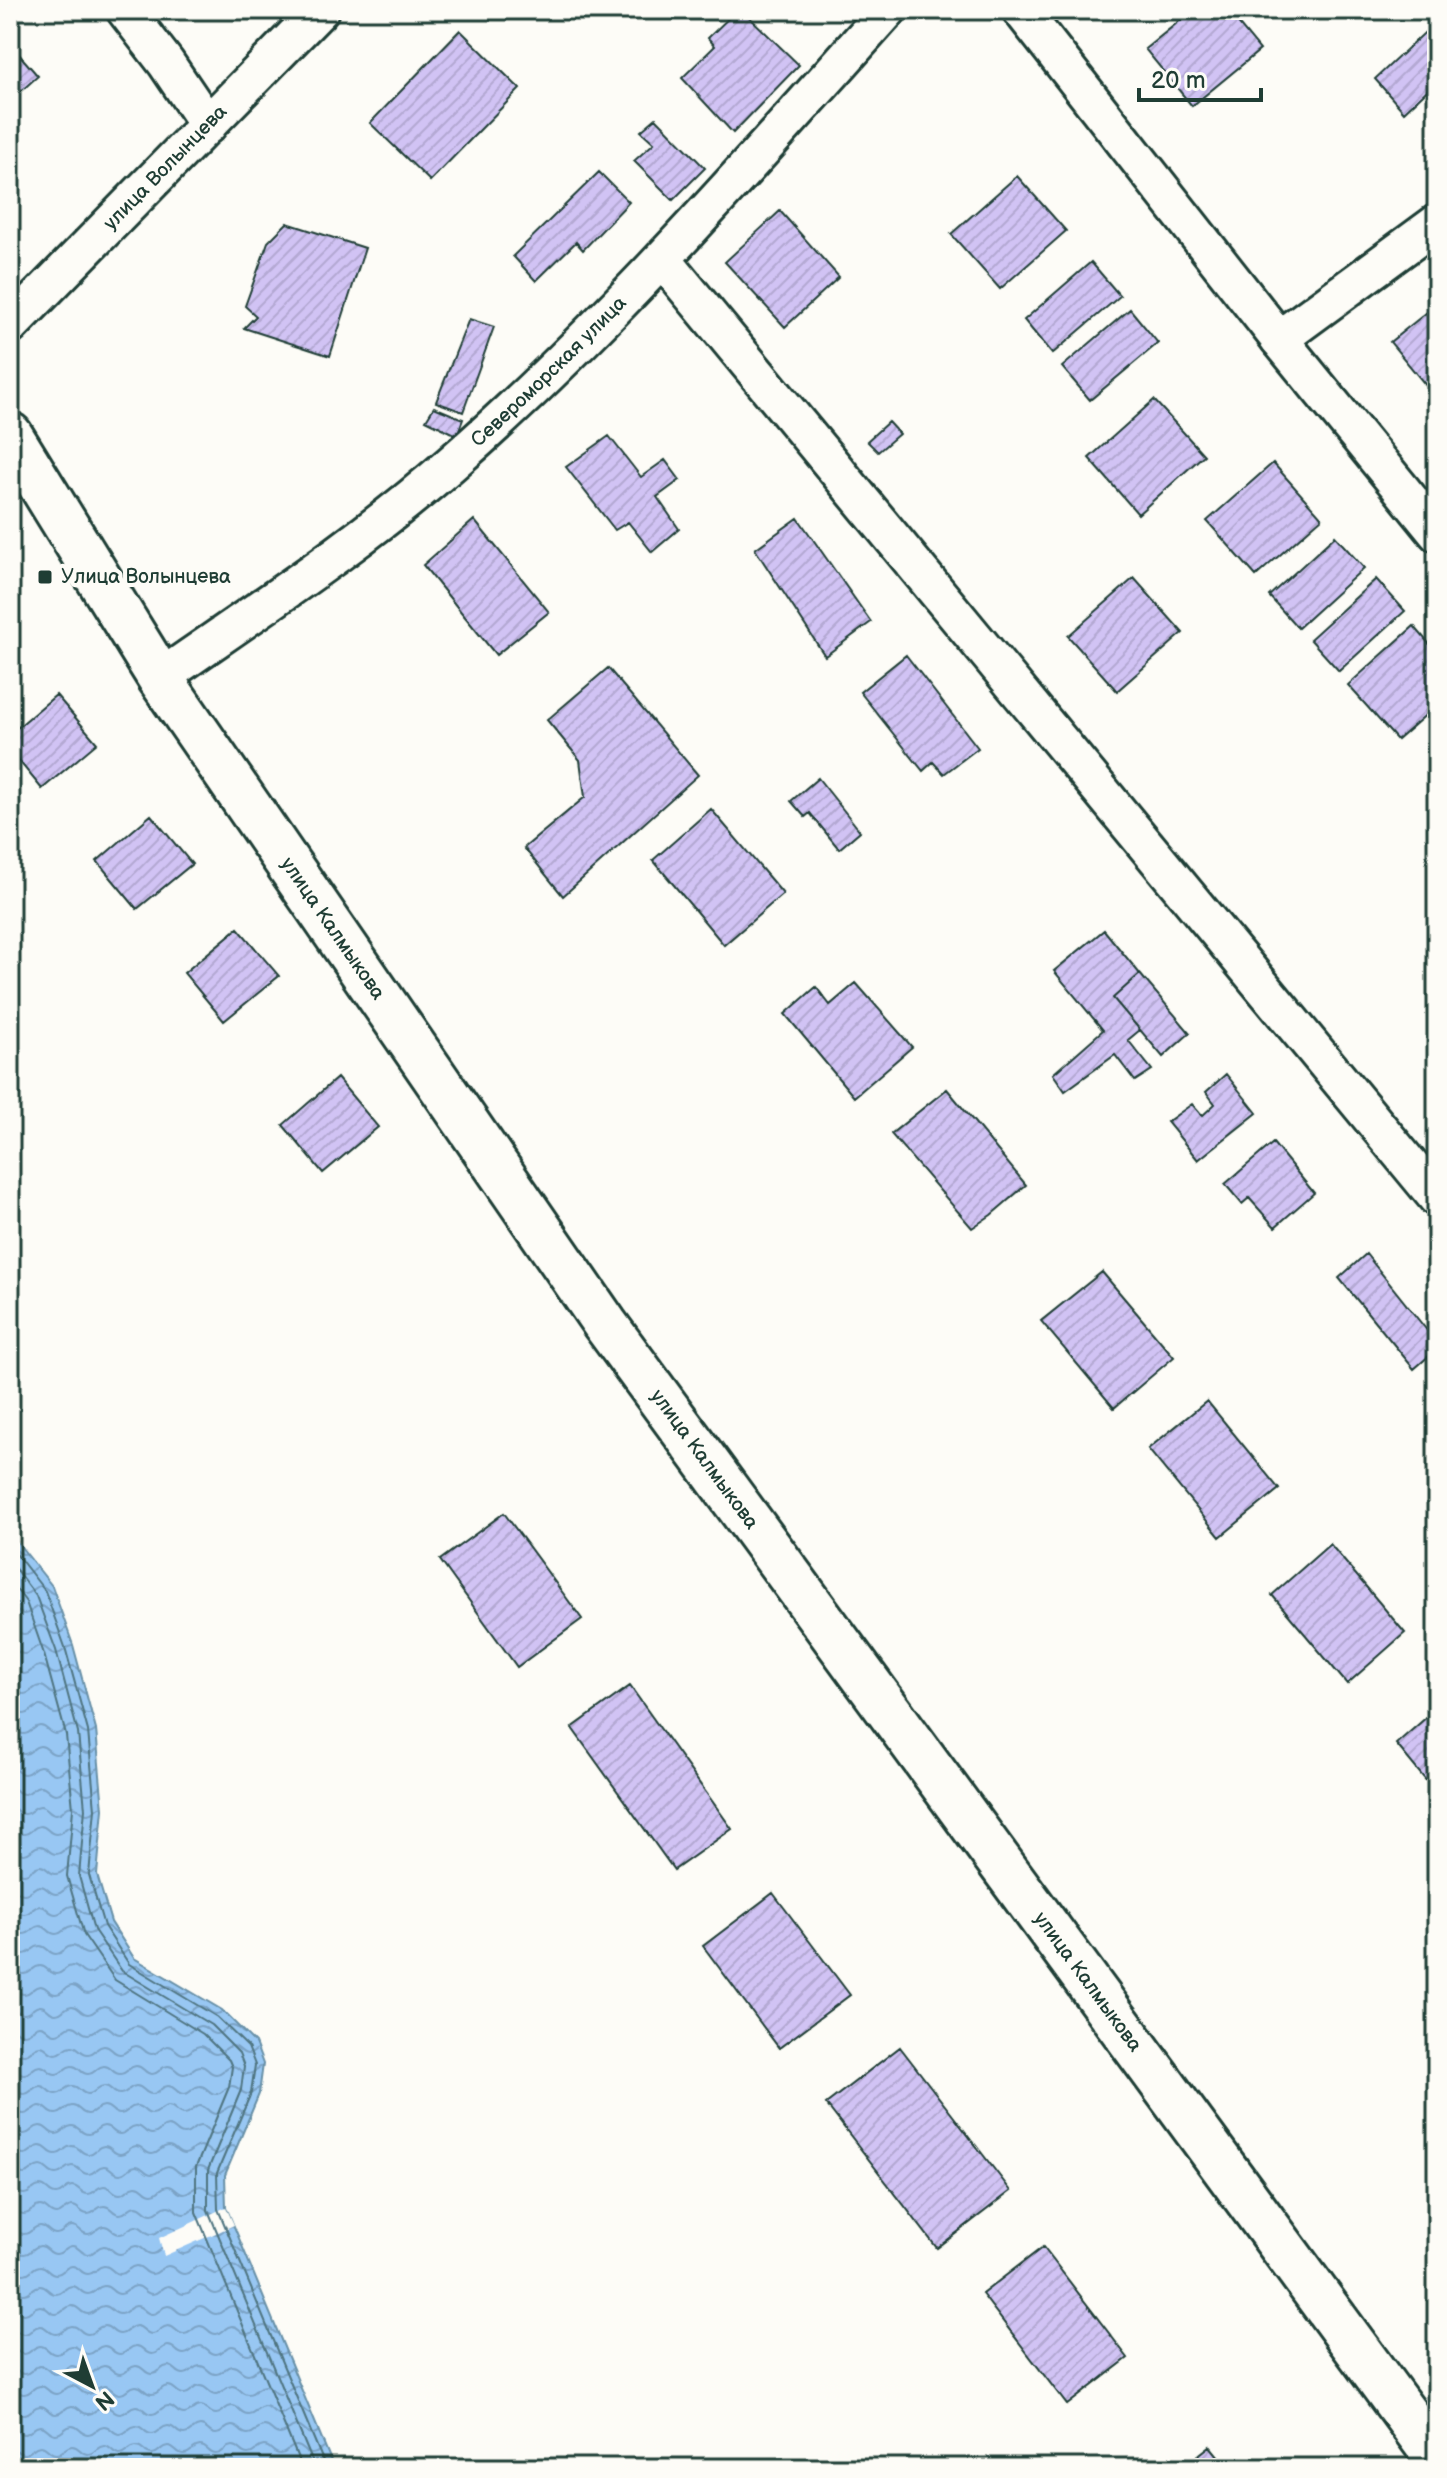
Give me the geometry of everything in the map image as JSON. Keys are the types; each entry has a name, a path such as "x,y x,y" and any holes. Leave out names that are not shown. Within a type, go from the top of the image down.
{"main road":[{"name":"улица Калмыкова","path":"10,435 160,678 605,1324 1437,2458"}],"street":[{"path":"125,10 208,125"},
{"name":"улица Волынцева","path":"10,326 320,10"},
{"name":"Североморская улица","path":"160,678 352,543 451,464 527,395 663,260 888,10"},
{"path":"1021,10 1279,339 1437,533"},
{"path":"1279,339 1437,223"},
{"path":"663,260 1437,1198"}],"water":[{"path":"10,1533 52,1586 73,1645 96,1730 103,1809 97,1875 111,1922 134,1958 222,2010 255,2043 263,2064 259,2094 225,2175 226,2207 334,2468 10,2468"}],"pier":[{"path":"226,2207 234,2225 164,2256 159,2238"}],"building":[{"path":"737,10 742,10 799,65 733,133 682,78 715,46 708,38"},
{"path":"1193,10 1227,10 1260,50 1192,106 1145,49"},
{"path":"1437,21 1437,81 1404,112 1375,79"},
{"path":"460,30 520,89 430,181 370,123"},
{"path":"10,44 38,76 10,101"},
{"path":"656,118 705,168 673,200 634,161 654,143 641,131"},
{"path":"599,172 629,202 583,250 576,242 536,281 513,256"},
{"path":"1017,176 1066,231 1000,289 951,234"},
{"path":"780,211 839,277 785,327 725,262"},
{"path":"287,223 365,248 330,356 244,328 256,316 245,306 268,242"},
{"path":"1091,262 1120,296 1052,354 1024,320"},
{"path":"1437,304 1437,399 1390,342"},
{"path":"1130,309 1158,343 1090,400 1062,367"},
{"path":"469,319 494,327 463,412 436,402"},
{"path":"1154,400 1204,455 1138,514 1089,458"},
{"path":"434,407 463,419 457,435 426,420"},
{"path":"888,422 899,434 878,452 867,441"},
{"path":"609,436 641,477 665,460 680,480 657,497 679,529 652,552 628,522 615,530 566,467"},
{"path":"1273,463 1322,518 1256,576 1207,521"},
{"path":"798,518 871,622 825,656 755,549"},
{"path":"474,520 549,612 496,655 423,565"},
{"path":"1335,536 1364,568 1298,628 1269,596"},
{"path":"1134,578 1183,633 1117,691 1068,636"},
{"path":"1376,579 1405,611 1339,671 1310,639"},
{"path":"1414,626 1437,653 1437,705 1397,740 1348,685"},
{"path":"906,655 978,748 944,774 933,762 923,771 860,692"},
{"path":"608,668 698,775 563,896 524,848 585,797 580,760 547,720"},
{"path":"56,695 97,743 42,789 10,750 10,734"},
{"path":"818,778 860,831 839,849 810,813 805,817 791,801"},
{"path":"711,809 783,894 724,945 653,860"},
{"path":"151,815 192,864 137,909 97,861"},
{"path":"238,928 279,976 224,1021 184,973"},
{"path":"1104,930 1140,974 1113,998 1140,1030 1128,1040 1152,1070 1135,1081 1115,1055 1065,1091 1053,1074 1103,1030 1054,971"},
{"path":"1140,974 1190,1033 1163,1057 1113,998"},
{"path":"856,983 912,1047 854,1097 785,1014 816,987 830,1005"},
{"path":"1226,1074 1257,1113 1198,1160 1167,1122 1192,1104 1202,1116 1215,1104 1206,1092"},
{"path":"337,1078 378,1127 323,1173 283,1125"},
{"path":"947,1089 1026,1185 972,1228 891,1134"},
{"path":"1273,1143 1314,1193 1275,1227 1249,1198 1242,1204 1225,1184"},
{"path":"1366,1254 1437,1343 1437,1349 1414,1369 1339,1278"},
{"path":"1102,1272 1174,1357 1114,1408 1041,1321"},
{"path":"1207,1401 1279,1489 1220,1537 1148,1449"},
{"path":"504,1513 582,1619 517,1667 440,1560"},
{"path":"1330,1544 1405,1633 1347,1684 1272,1595"},
{"path":"630,1686 732,1829 674,1870 572,1728"},
{"path":"1437,1708 1437,1794 1396,1744"},
{"path":"773,1893 850,1995 779,2048 703,1946"},
{"path":"900,2047 1011,2191 937,2248 826,2104"},
{"path":"1043,2247 1128,2358 1067,2405 982,2294"},
{"path":"1210,2446 1228,2468 1182,2468"}],"place":[{"name":"Улица Волынцева","path":"45,577"}]}
